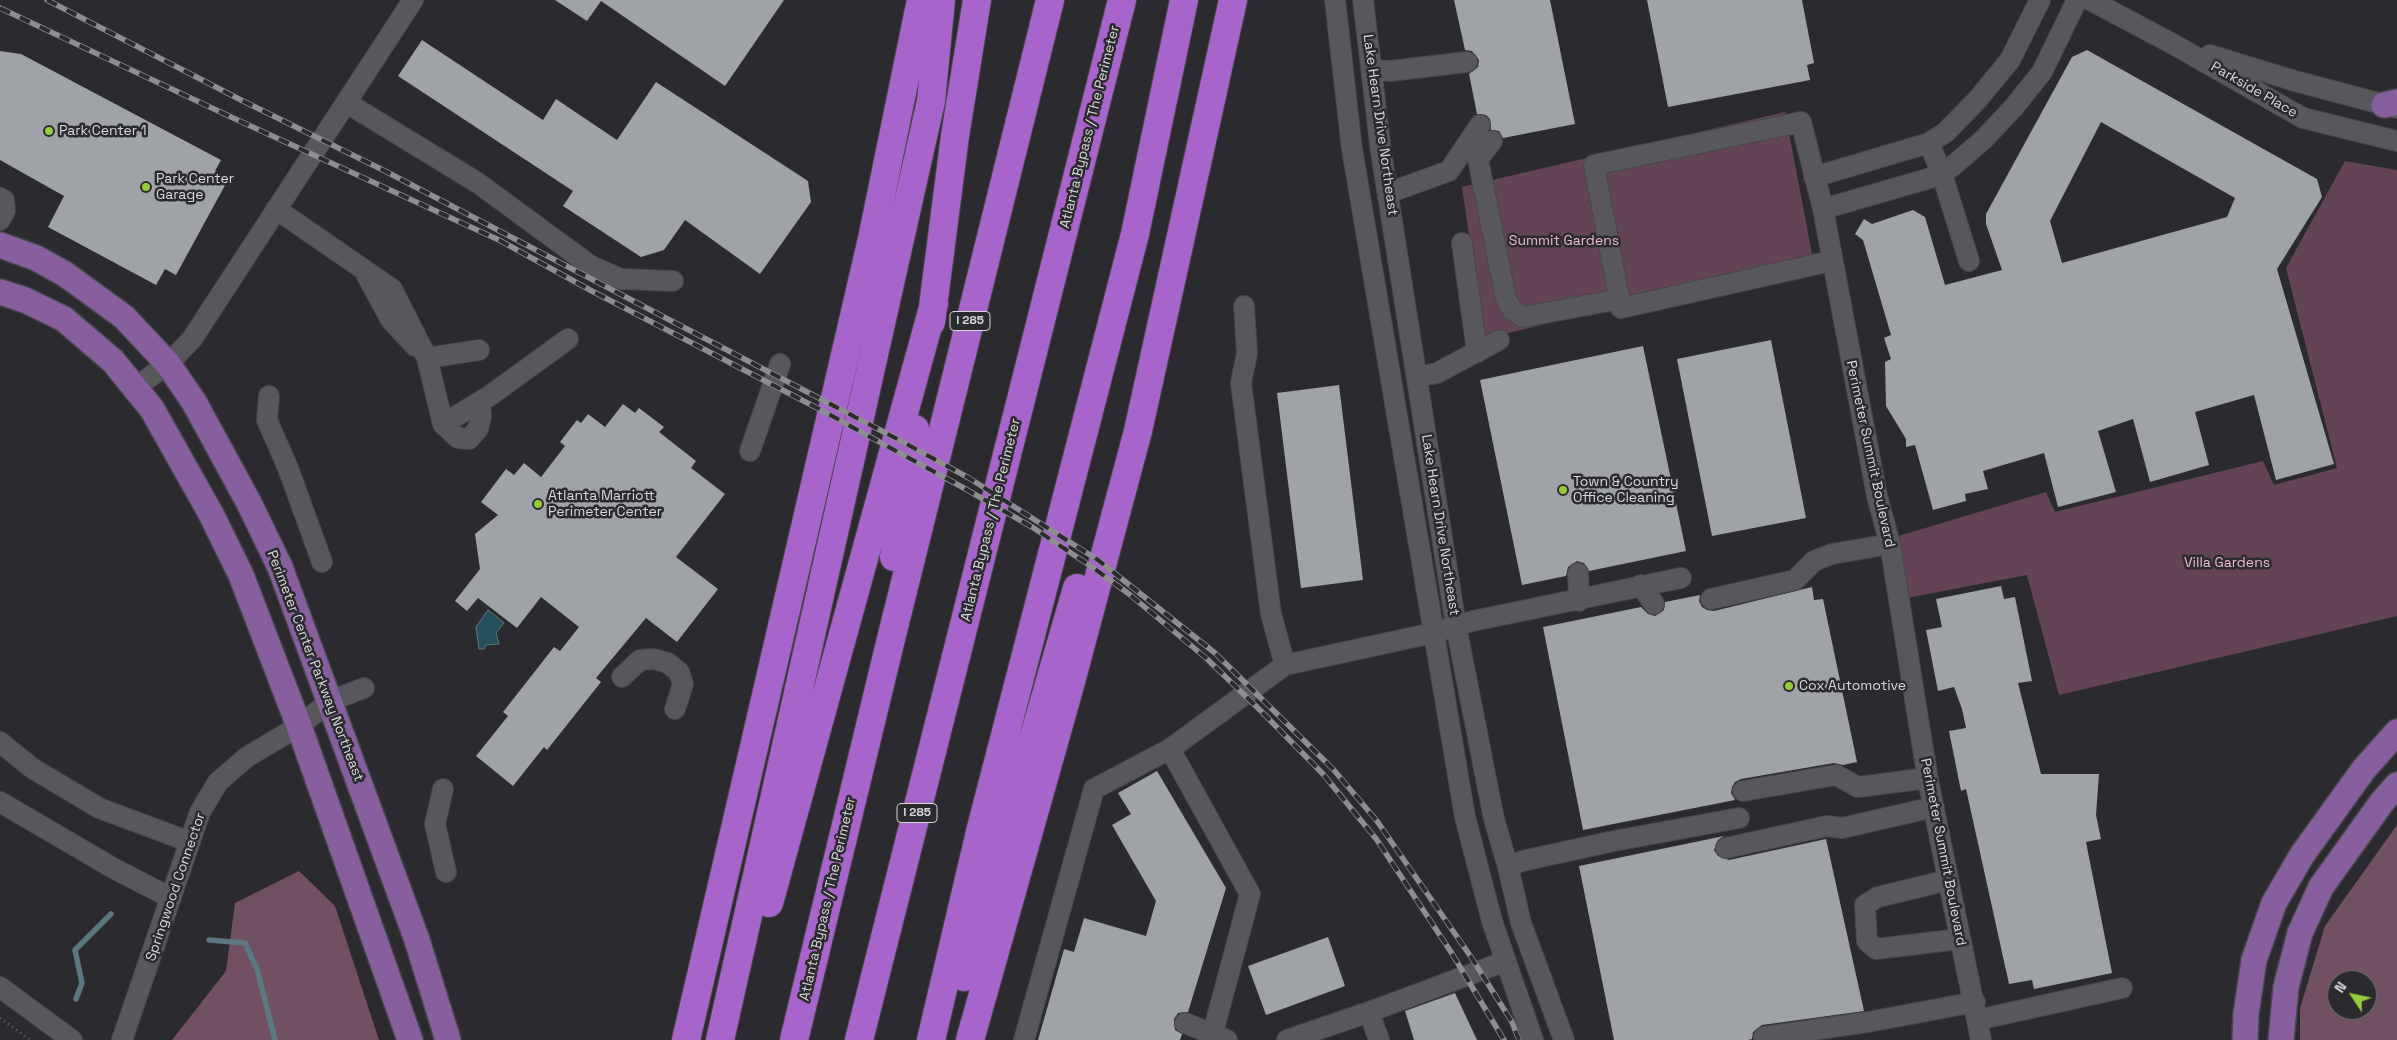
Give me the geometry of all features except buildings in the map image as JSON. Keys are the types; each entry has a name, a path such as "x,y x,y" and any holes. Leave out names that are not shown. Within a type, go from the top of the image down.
{"highway":[{"path":"686,1040 872,239 921,0"},
{"path":"722,1040 931,101 941,0"},
{"path":"890,643 887,594 923,384 955,136 977,0"},
{"name":"Atlanta Bypass / The Perimeter","path":"794,1040 890,643 1050,0"},
{"name":"Atlanta Bypass / The Perimeter","path":"860,1040 1122,0"},
{"path":"932,1040 981,828 1135,234 1184,0"},
{"path":"970,1040 1066,699 1138,430 1193,191 1233,0"},
{"path":"946,1040 1193,191"},
{"path":"722,1040 746,986 934,304"}],"main road":[{"name":"Perimeter Center Parkway Northeast","path":"0,245 50,266 89,290 140,333 168,364 194,402 253,511 280,567 417,940 448,1040"},
{"path":"0,292 34,304 64,319 104,352 136,387 166,432 212,514 241,575 300,726 410,1040"},
{"path":"2245,1040 2246,1014 2254,960 2274,903 2302,855 2364,769 2397,732"},
{"path":"2281,1040 2286,987 2300,933 2321,887 2382,802 2397,785"}],"street":[{"path":"136,387 168,364 192,339 413,0"},
{"name":"Lake Hearn Drive Northeast","path":"1335,0 1352,149 1465,817 1492,920 1533,1040"},
{"name":"Lake Hearn Drive Northeast","path":"1363,0 1388,193 1456,626 1494,819 1521,923 1564,1040"},
{"path":"1814,177 1929,143 1946,132 1972,106 2010,60 2040,0"},
{"path":"1823,209 1942,174 1984,139 2014,108 2042,72 2078,0"},
{"name":"Parkside Place","path":"2090,0 2173,44 2303,118 2397,141"},
{"name":"Parkside Place","path":"2173,44 2295,82 2393,105"},
{"path":"1372,70 1390,71 1467,62"},
{"path":"347,102 478,184 591,266 620,279 673,281"},
{"name":"Perimeter Summit Boulevard","path":"1620,299 1594,165 1801,122 1823,209 1831,261 1876,496 1890,544 1928,778 1959,939 1981,1040"},
{"path":"1388,193 1449,171 1480,125"},
{"path":"1492,141 1478,160 1506,299 1512,310 1523,317 1620,299 1621,308 1831,261"},
{"path":"1929,143 1942,174 1969,261"},
{"path":"0,198 4,200 5,211 0,220"},
{"path":"276,209 392,289 427,358 443,424 480,402 568,339"},
{"path":"1462,243 1477,352"},
{"path":"1244,306 1247,353 1241,383 1271,614 1285,665"},
{"path":"1417,376 1436,373 1499,340"},
{"path":"427,358 479,350"},
{"path":"750,450 780,364"},
{"path":"269,396 266,420 288,468 322,562"},
{"path":"1711,599 1795,580 1814,561 1832,554 1890,544"},
{"path":"1578,573 1579,601"},
{"path":"1024,1040 1094,789 1170,750 1285,665 1433,633 1456,626 1579,601 1641,585 1681,578"},
{"path":"1641,585 1654,604"},
{"path":"622,677 640,660 654,659 668,663 679,672 683,684 675,709"},
{"name":"Springwood Connector","path":"122,1040 204,805 224,776 246,756 300,726 330,701 364,688"},
{"path":"0,742 32,768 99,808 190,842"},
{"path":"1170,750 1250,894 1217,1038 1185,1023"},
{"path":"1743,791 1836,775 1858,787 1928,778"},
{"path":"443,789 435,824 446,872"},
{"path":"0,802 113,868 171,898"},
{"path":"1726,848 1827,826 1842,828 1934,807"},
{"path":"1508,867 1522,861 1614,841 1739,818"},
{"path":"1948,880 1878,898 1864,906 1867,941 1876,949 1959,939"},
{"path":"1287,1040 1506,961"},
{"path":"0,987 72,1040"},
{"path":"1764,1037 1868,1022 1976,1011 2122,988"},
{"path":"1369,1012 1379,1040"}],"path":[{"path":"0,1018 30,1040"}],"green space":[{"name":"Summit Gardens","path":"1785,112 1813,259 1484,339 1462,187"},
{"name":"Villa Gardens","path":"2345,161 2397,170 2397,616 2059,695 2027,575 1896,600 1885,540 2046,492 2055,512 2263,461 2274,485 2337,468 2286,268"}],"shaded area":[{"path":"2397,825 2397,1040 2300,1040 2300,1008 2325,926"},
{"path":"299,871 335,906 379,1040 172,1040 226,971 235,903"}],"water":[{"path":"488,610 504,623 496,633 499,644 486,645 484,649 479,649 476,627"}],"waterway":[{"path":"76,999 82,983 75,950 111,914"},
{"path":"209,940 245,943 257,969 275,1040"}],"railway":[{"path":"47,0 241,100 385,171 901,441 969,478 1098,560 1215,653 1333,769 1377,821 1471,957 1512,1022 1519,1040"},
{"path":"0,8 499,240 590,290 821,410 962,487 1032,527 1095,569 1129,594 1206,658 1323,774 1377,840 1451,952 1504,1040"}],"place":[{"name":"Park Center 1","path":"49,131"},
{"name":"Park Center Garage","path":"146,187"},
{"name":"Town & Country Office Cleaning","path":"1563,490"},
{"name":"Atlanta Marriott Perimeter Center","path":"538,504"},
{"name":"Cox Automotive","path":"1789,686"}]}
